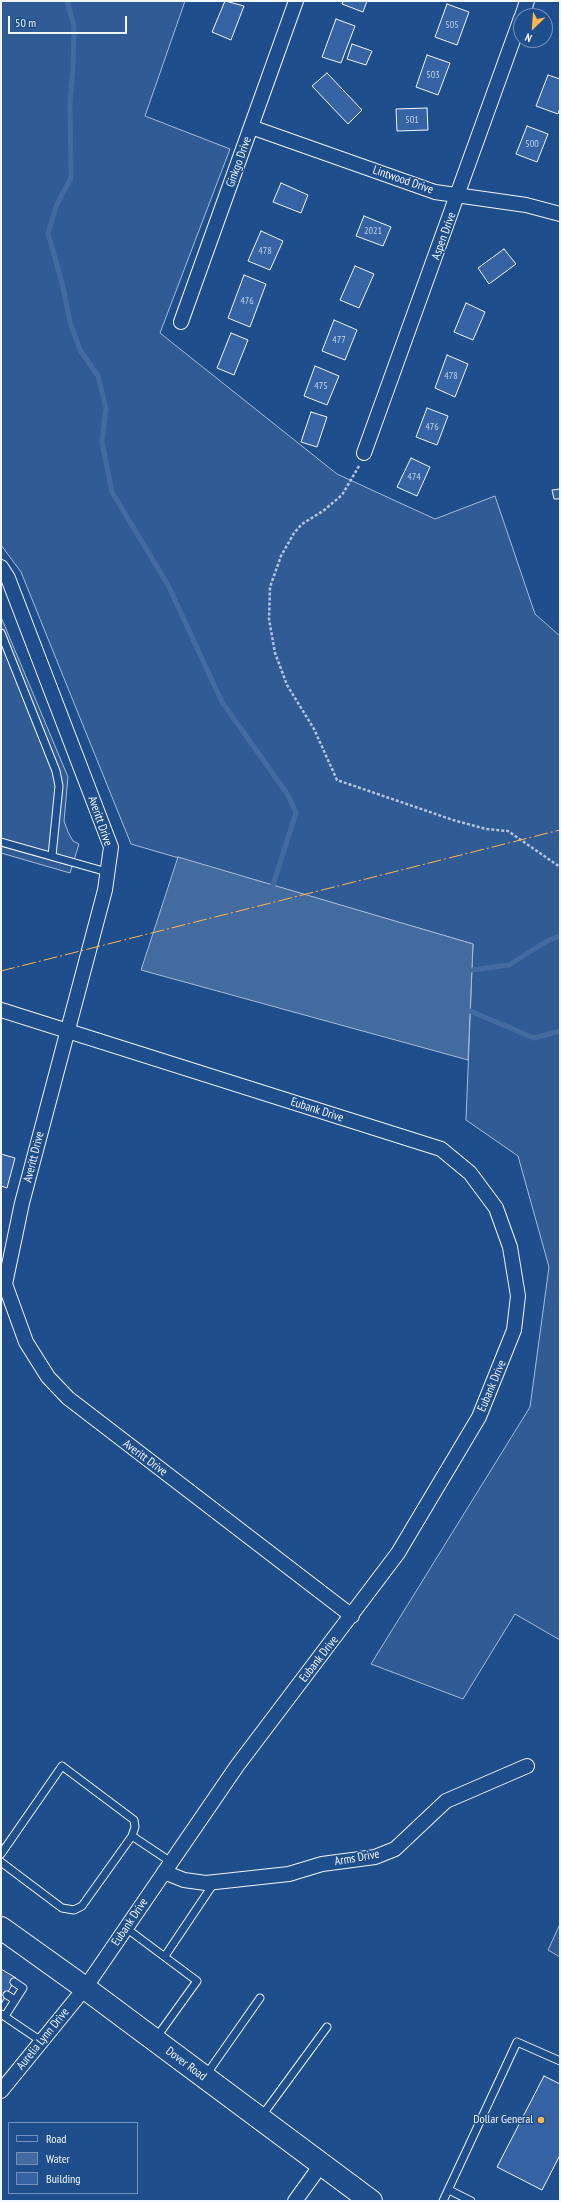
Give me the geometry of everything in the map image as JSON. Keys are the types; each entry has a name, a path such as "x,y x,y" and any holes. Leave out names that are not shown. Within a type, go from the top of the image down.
{"main road":[{"name":"Dover Road","path":"1,1928 85,1988 370,2201"}],"street":[{"name":"Ginkgo Drive","path":"181,322 296,1"},
{"name":"Aspen Drive","path":"364,453 458,196 513,40"},
{"name":"Lintwood Drive","path":"251,127 435,192 526,205 560,214"},
{"name":"Averitt Drive","path":"1,567 8,578 111,847 105,890 22,1203 5,1284 26,1342 48,1377 68,1398 352,1616"},
{"name":"Eubank Drive","path":"1,1010 441,1150 470,1173 496,1208 510,1247 518,1296 514,1330 479,1417 398,1554 237,1766 85,1988"},
{"name":"Arms Drive","path":"167,1867 195,1883 289,1874 322,1864 375,1857 395,1849 409,1838 446,1800 527,1766"},
{"name":"Aurelia Lynn Drive","path":"1,2091 85,1988"},
{"path":"295,2201 321,2165"}],"lane":[{"path":"1,633 56,771 59,786 52,856"},
{"path":"1,842 107,872"},
{"path":"1,1854 62,1766 134,1820 135,1827 132,1836 82,1906 74,1910 62,1908 1,1862"},
{"path":"132,1836 167,1867"},
{"path":"165,1956 214,1882"},
{"path":"126,1928 197,1981 154,2040"},
{"path":"14,1982 23,1988 3,2015 41,2041"},
{"path":"7,1995 15,2000"},
{"path":"204,2077 260,1998"},
{"path":"260,2119 327,2027"},
{"path":"443,2201 518,2042 560,2061"},
{"path":"449,2190 471,2201"}],"path":[{"path":"364,453 357,471 342,495 323,511 302,524 294,533 281,556 270,586 269,619 275,653 287,685 314,729 337,780 453,820 486,829 508,831 560,867"}],"shaded area":[{"path":"1,1 185,1 145,116 230,149 160,333 337,474 435,519 495,496 535,614 560,636 560,1640 515,1614 463,1699 371,1664 530,1407 549,1267 518,1156 466,1120 473,944 131,844 21,572 1,545"},
{"path":"1,617 68,777 64,821 73,841 79,844 70,873 1,853"},
{"path":"560,1924 560,1957 548,1950"}],"water":[{"path":"178,857 473,944 468,1060 141,970"}],"building":[{"path":"225,1 244,6 231,40 212,32"},
{"path":"343,1 367,1 363,12 342,4"},
{"path":"447,4 469,12 457,45 435,37"},
{"path":"336,19 355,26 341,63 322,57"},
{"path":"352,44 372,51 366,65 347,59"},
{"path":"427,55 450,63 438,95 416,87"},
{"path":"327,73 362,110 348,124 312,86"},
{"path":"548,75 560,79 560,108 558,114 536,106"},
{"path":"427,108 428,130 397,131 396,109"},
{"path":"527,126 548,134 537,162 516,154"},
{"path":"281,183 308,195 301,213 273,202"},
{"path":"364,216 391,227 383,246 356,236"},
{"path":"261,231 283,241 270,270 248,261"},
{"path":"504,249 516,264 489,284 478,268"},
{"path":"355,266 374,274 359,308 340,300"},
{"path":"244,275 266,284 250,327 228,318"},
{"path":"466,303 485,312 473,340 454,332"},
{"path":"334,320 357,330 345,360 322,351"},
{"path":"231,333 248,340 234,375 217,368"},
{"path":"447,355 468,364 455,397 435,388"},
{"path":"315,366 339,376 327,405 304,396"},
{"path":"427,408 448,416 437,445 416,437"},
{"path":"311,412 327,417 317,447 301,442"},
{"path":"411,458 430,467 417,496 397,487"},
{"path":"560,489 560,499 554,499 552,490"},
{"path":"1,1154 15,1158 7,1188 1,1186"},
{"path":"1,1969 16,1978 1,2004"},
{"name":"Dollar General","path":"544,2076 560,2084 560,2155 542,2190 497,2167"}],"waterway":[{"path":"67,1 74,26 73,68 70,101 71,178 57,204 48,233 63,287 70,322 80,350 98,376 106,408 102,442 112,492 168,585 222,702 288,795 296,813 273,885"},
{"path":"472,970 509,965 547,941 560,936"},
{"path":"470,1011 534,1038 560,1031"}],"power":[{"path":"1,971 560,830"}],"place":[{"name":"Dollar General","path":"541,2120"}]}
